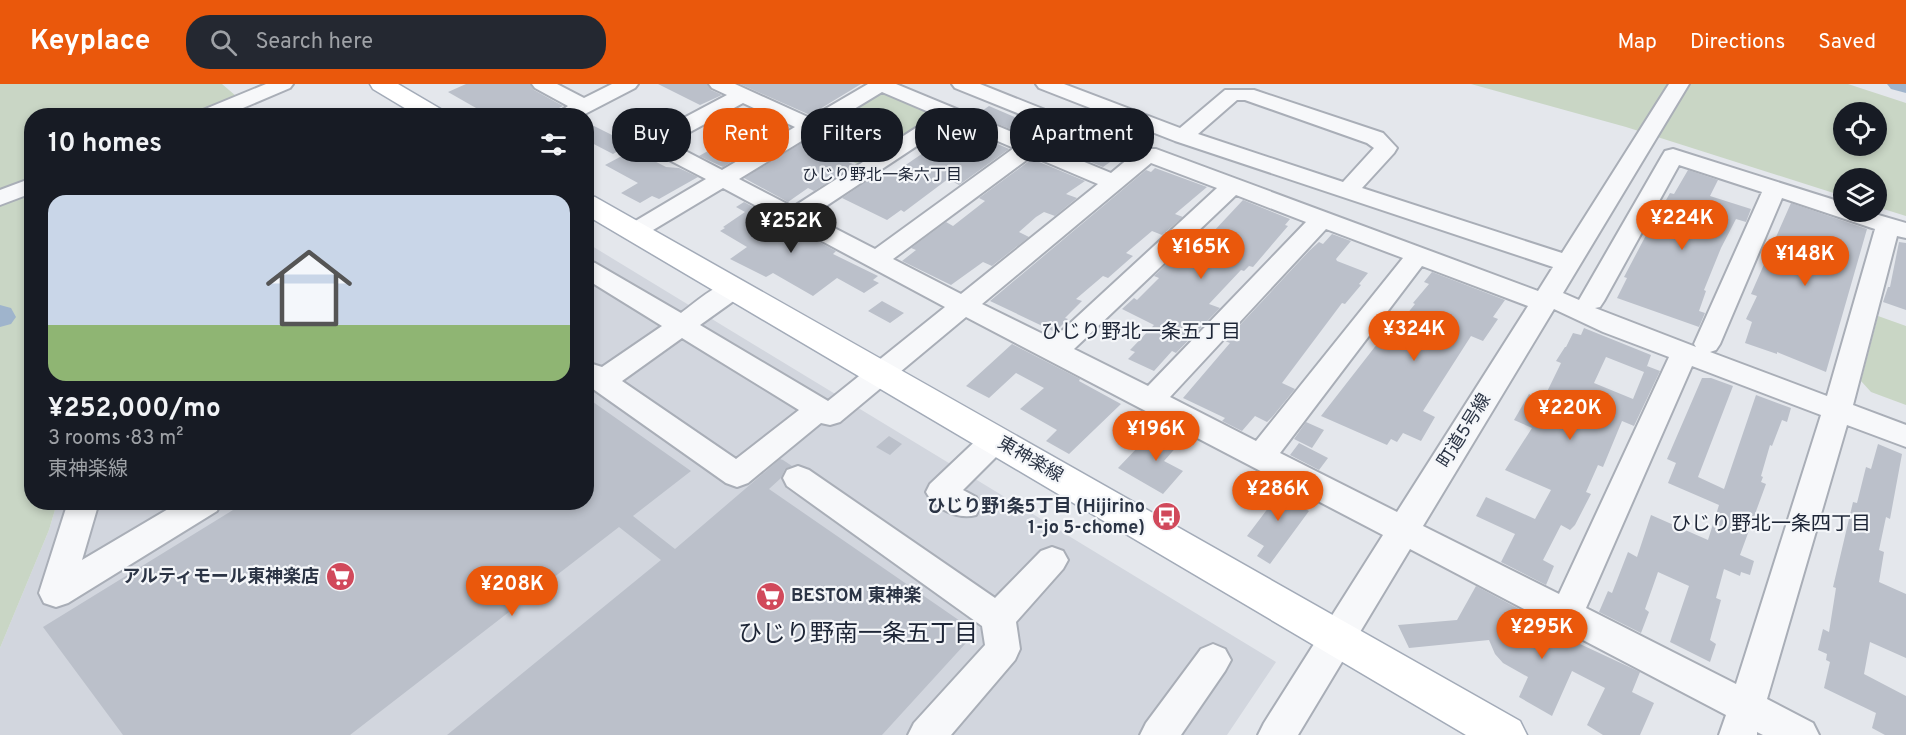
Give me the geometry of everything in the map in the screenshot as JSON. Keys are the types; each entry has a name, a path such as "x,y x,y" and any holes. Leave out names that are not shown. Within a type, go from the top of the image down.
{"main road":[{"path":"381,84 422,108"},
{"name":"東神楽線","path":"594,208 1504,735"}],"street":[{"path":"224,108 283,84"},
{"path":"542,84 584,106"},
{"path":"580,108 628,84"},
{"path":"962,84 1022,108"},
{"path":"1046,84 1183,136 1348,190 1554,288 1612,326 1696,348"},
{"name":"町道5号線","path":"1277,735 1679,84"},
{"path":"843,108 885,85 938,108"},
{"path":"801,122 731,89 654,143 964,306 1056,351 1566,615 1742,721 1800,735"},
{"path":"1183,136 1232,94 1247,94 1375,138 1386,148 1348,190"},
{"path":"635,231 801,131"},
{"path":"1003,136 1010,131"},
{"path":"998,134 1010,139"},
{"path":"795,216 915,138"},
{"path":"1154,156 1418,255 1554,288 1591,301 1696,348 1839,402 1906,436"},
{"path":"1591,301 1673,156 1833,207"},
{"path":"877,259 1010,162"},
{"path":"1066,162 1113,182"},
{"path":"594,273 830,415 1139,162"},
{"path":"1056,351 1232,186"},
{"path":"0,198 24,188"},
{"path":"1566,615 1775,188"},
{"path":"1151,400 1321,220"},
{"path":"1742,721 1839,402 1897,228 1879,222"},
{"path":"1260,457 1418,255"},
{"path":"733,289 682,326 594,375 737,475 819,409"},
{"path":"1839,402 1906,417"},
{"path":"965,506 941,492 995,440"},
{"path":"798,478 998,618 1003,649 927,735"},
{"path":"82,510 56,593 193,510"},
{"path":"998,618 1052,560"},
{"path":"1159,735 1213,660"}],"shaded area":[{"path":"594,247 1276,662 1227,735 0,735 0,648 49,530 55,510 594,510"}],"green space":[{"path":"0,84 222,84 236,96 206,108 24,108 24,182 0,192"},
{"path":"1471,84 1848,84 1906,103 1906,216 1887,210 1887,168 1833,168 1833,193 1626,127"},
{"path":"886,92 921,108 915,108 915,130 903,138 903,108 851,108 876,93"},
{"path":"853,162 868,162 862,166"},
{"path":"24,193 24,510 55,510 49,530 0,648 0,203"},
{"path":"1878,316 1906,326 1906,405 1871,392 1861,381"}],"building":[{"path":"466,84 530,84 534,90 563,106 559,108 476,108 448,92"},
{"path":"658,84 707,84 711,90 722,95 700,105"},
{"path":"740,84 861,84 822,108 801,108 801,111"},
{"path":"998,110 1010,115 1010,129 998,124"},
{"path":"594,126 612,135 612,153 594,144"},
{"path":"801,143 801,162 848,162 855,165 814,191 808,188 788,202 744,178 770,162 789,162 789,151"},
{"path":"998,144 1009,149 998,157"},
{"path":"915,159 915,162 991,162 959,185 948,179 904,212 901,210 887,220 842,198 882,171 891,175"},
{"path":"612,161 656,162 666,167 679,168 698,177 659,199 652,196 640,203 621,193 638,183 605,165"},
{"path":"712,162 731,162 723,167"},
{"path":"1028,162 1039,162 1085,181 1066,194 1077,198 1055,216 1044,212 1036,217 1019,232 1029,237 992,266 983,262 951,285 902,261 916,250 911,248 946,222 953,226 985,201 979,198"},
{"path":"1091,162 1110,162 1103,167"},
{"path":"1155,168 1207,187 1175,214 1183,217 1162,235 1152,231 1126,253 1133,256 1108,278 1103,276 1076,299 1082,301 1055,332 990,301 1146,170 1151,172"},
{"path":"1688,170 1718,180 1710,196 1751,209 1746,222 1736,219 1721,248 1704,290 1706,291 1699,311 1705,313 1699,327 1617,298 1627,278 1624,277 1644,239 1670,193 1674,194"},
{"path":"1243,200 1290,219 1285,225 1288,226 1253,267 1249,266 1244,271 1241,270 1209,304 1220,308 1176,353 1172,351 1154,371 1128,359 1135,352 1130,350 1154,325 1122,309 1134,298 1137,300 1159,278 1154,276 1204,229 1213,232"},
{"path":"744,202 836,251 833,254 878,276 873,280 879,283 864,293 837,278 813,296 773,273 766,277 730,259 747,247 720,231 745,212 736,207"},
{"path":"1791,203 1833,217 1833,222 1847,222 1867,229 1826,372 1777,352 1777,354 1745,343 1752,322 1746,319 1757,296 1751,294"},
{"path":"1332,234 1351,241 1336,259 1337,261 1368,273 1345,304 1342,303 1282,383 1295,389 1273,416 1267,422 1255,416 1242,431 1222,421 1225,418 1183,398 1230,343 1225,341 1309,251 1319,242 1323,244"},
{"path":"1899,242 1906,243 1906,310 1883,302 1888,287 1890,287"},
{"path":"1432,272 1505,300 1493,317 1498,319 1483,341 1471,336 1423,411 1435,417 1421,441 1403,433 1397,442 1391,439 1387,445 1321,416 1381,339 1385,341 1415,304 1413,303 1429,284 1424,282"},
{"path":"882,301 904,313 890,323 868,311"},
{"path":"1584,328 1651,355 1647,366 1660,371 1634,426 1622,421 1603,467 1598,465 1586,492 1591,494 1575,525 1570,530 1561,525 1543,560 1554,566 1546,585 1501,562 1515,534 1476,516 1486,497 1535,519 1551,490 1505,470 1532,428 1514,420 1529,394 1543,400 1561,363 1556,361 1573,333 1581,335","holes":["1606,357 1644,372 1633,399 1594,383"]},
{"path":"1012,344 1080,379 1079,381 1121,404 1069,454 1046,441 1057,430 1020,409 1044,388 1016,373 989,398 966,386"},
{"path":"1702,378 1711,378 1733,386 1698,477 1724,489 1756,395 1791,408 1787,422 1782,420 1772,446 1770,445 1761,476 1763,477 1761,482 1766,484 1740,555 1754,561 1750,575 1741,572 1740,576 1724,569 1716,598 1721,600 1710,640 1716,644 1710,662 1670,642 1689,586 1658,572 1645,609 1649,612 1641,633 1599,612 1608,591 1612,593 1628,552 1637,557 1651,515 1708,540 1719,505 1668,483 1676,463 1667,459"},
{"path":"594,403 691,471 633,516 675,549 780,459 792,466 785,469 781,478 769,489 976,632 882,735 447,735 661,560 619,527 350,735 123,735 43,627 233,510 594,510"},
{"path":"1306,422 1324,430 1312,448 1294,439"},
{"path":"1169,426 1187,435 1164,461 1183,471 1163,494 1118,468 1139,446 1147,450"},
{"path":"889,436 902,444 890,455 876,447"},
{"path":"1299,443 1328,458 1319,470 1290,455"},
{"path":"1878,444 1902,454 1890,519 1886,517 1879,550 1884,552 1879,582 1906,594 1906,658 1870,642 1864,674 1906,696 1906,735 1885,735 1872,728 1876,713 1824,688 1830,662 1826,660 1827,654 1818,650 1823,629 1829,632 1836,588 1833,587 1853,502 1857,503 1866,467 1871,469"},
{"path":"1276,482 1303,496 1297,504 1309,511 1270,564 1257,556 1264,546 1247,536 1275,499 1266,494"},
{"path":"1476,586 1581,642 1580,644 1640,672 1632,692 1654,703 1640,735 1603,735 1587,725 1605,688 1572,671 1552,716 1519,697 1528,677 1503,663 1495,654 1489,640 1409,648 1398,625 1457,620"}],"waterway":[{"path":"1899,84 1906,86"}],"place":[{"name":"ひじり野1条5丁目 (Hijirino 1-jo 5-chome)","path":"1166,517"},
{"name":"アルティモール東神楽店","path":"340,577"},
{"name":"BESTOM 東神楽","path":"770,596"}],"district":[{"name":"ひじり野北一条六丁目","path":"882,176"},
{"name":"ひじり野北一条五丁目","path":"1141,333"},
{"name":"ひじり野北一条四丁目","path":"1771,525"},
{"name":"ひじり野南一条五丁目","path":"858,635"}]}
